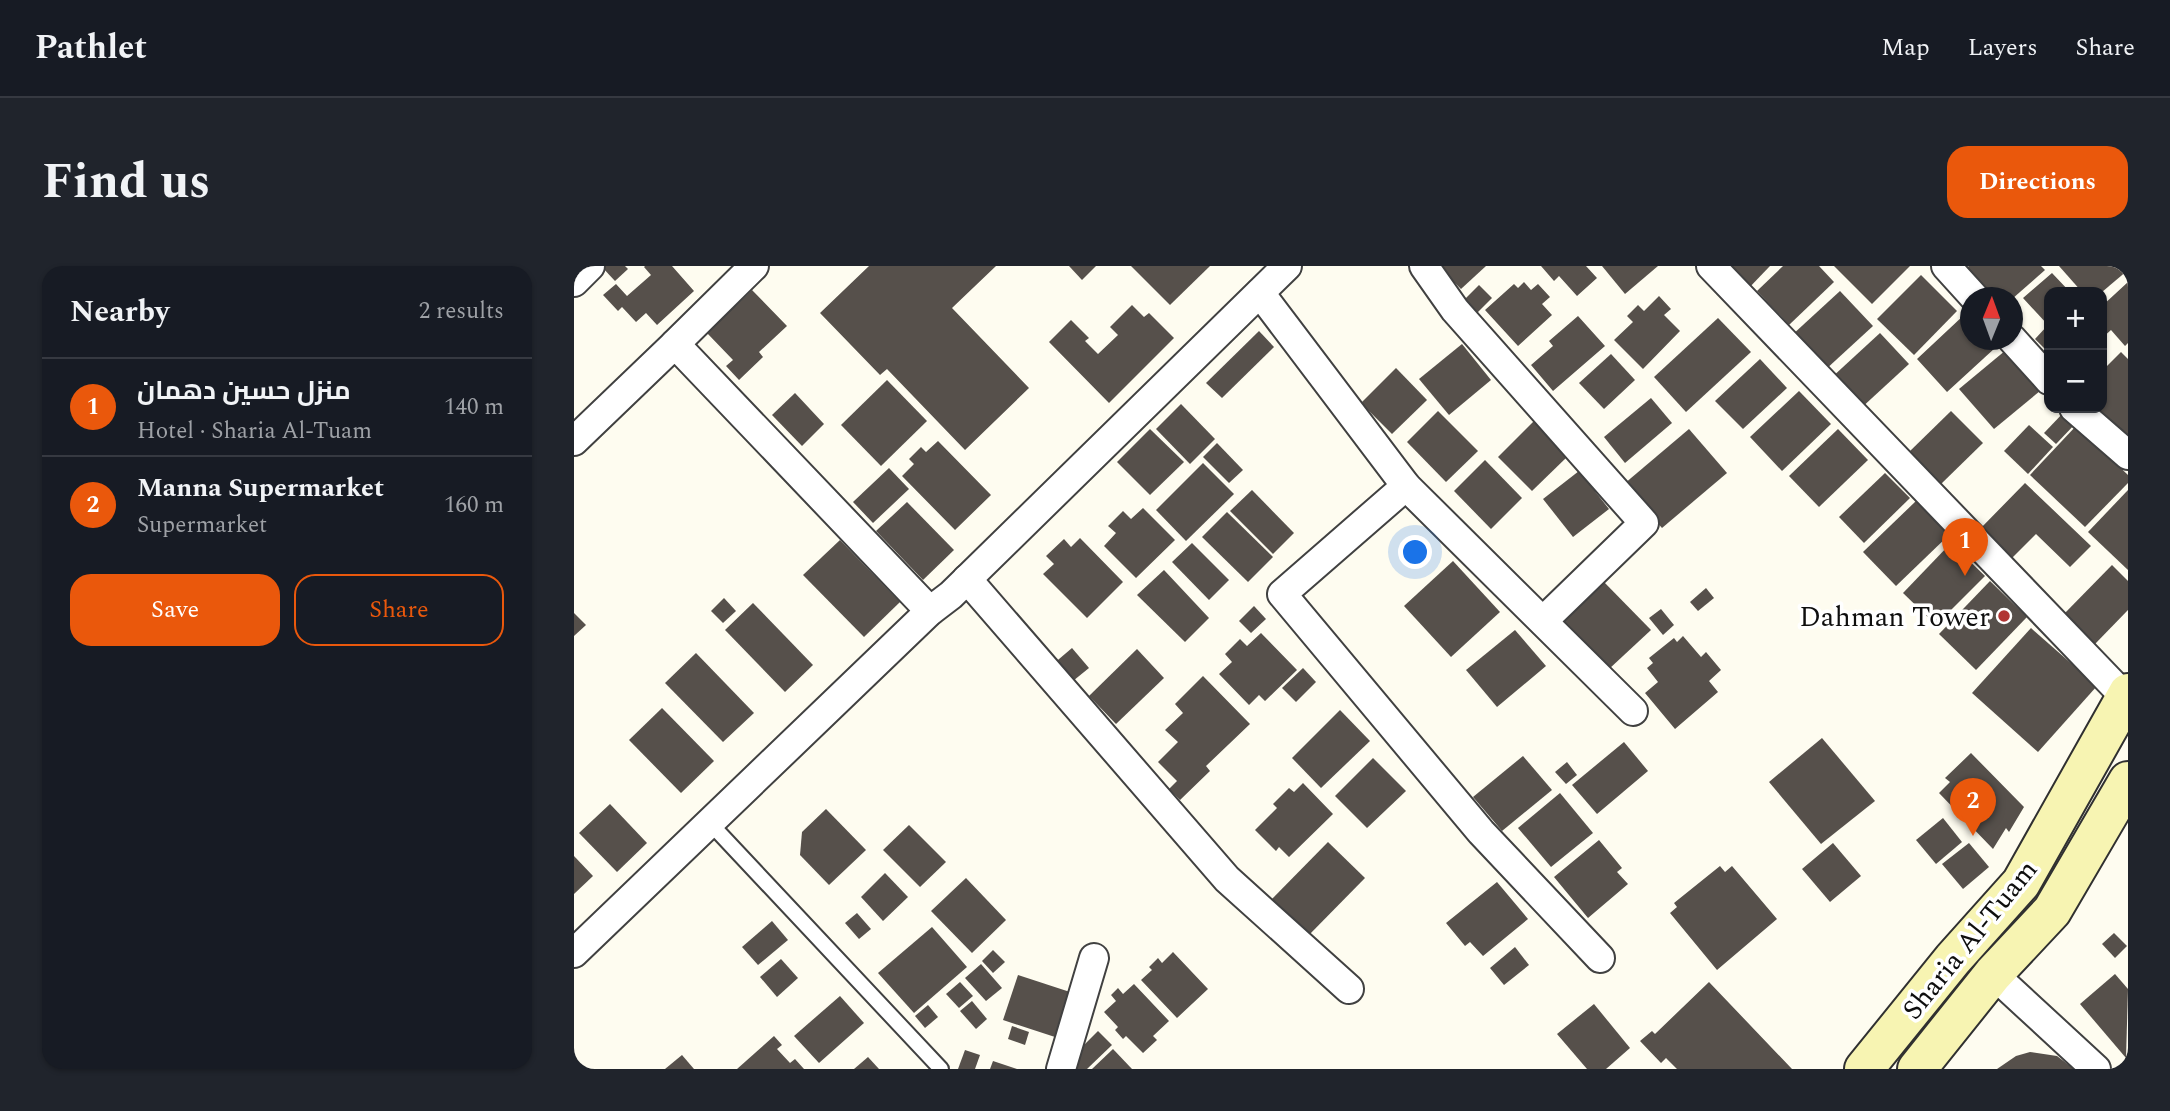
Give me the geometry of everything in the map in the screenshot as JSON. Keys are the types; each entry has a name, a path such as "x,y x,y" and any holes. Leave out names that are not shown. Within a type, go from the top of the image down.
{"main road":[{"name":"Sharia Al-Tuam","path":"1864,1069 1962,949 2021,883 2127,697"},
{"name":"Sharia Al-Tuam","path":"1917,1069 1993,974 2052,911 2128,781"}],"street":[{"path":"574,282 590,266"},
{"path":"574,441 754,266"},
{"path":"574,953 930,611 967,579 1287,266"},
{"path":"1424,266 1455,310 1644,523 1543,621"},
{"path":"1711,266 2127,697"},
{"path":"1950,267 1966,287"},
{"path":"1259,293 1406,486 1633,711"},
{"path":"675,344 930,611"},
{"path":"2021,350 2044,375"},
{"path":"2080,413 2128,455"},
{"path":"1406,486 1282,594 1481,832 1600,958"},
{"path":"967,579 1227,879 1349,989"},
{"path":"1062,1069 1094,958"},
{"path":"1993,974 2096,1069"}],"lane":[{"path":"710,823 941,1069"}],"building":[{"path":"601,266 625,266 628,269 615,281"},
{"path":"645,266 672,266 694,291 657,325 646,313 636,322 622,307 618,311 603,295 616,284 627,296 651,275"},
{"path":"869,266 996,266 952,308 1029,388 965,450 887,369 880,375 820,313"},
{"path":"1069,266 1096,266 1082,280"},
{"path":"1131,266 1210,266 1170,305"},
{"path":"1438,266 1486,266 1461,289"},
{"path":"1541,266 1586,266 1597,278 1577,296 1559,276 1554,281"},
{"path":"1602,266 1658,266 1625,294"},
{"path":"1720,266 1770,266 1746,291"},
{"path":"1783,266 1819,266 1834,282 1789,325 1757,291"},
{"path":"1834,266 1910,266 1872,304"},
{"path":"2041,266 2045,270 2023,289 2023,287 1983,287 1966,268"},
{"path":"2059,266 2128,266 2128,270 2107,288 2078,287"},
{"path":"2052,273 2065,287 2044,287 2044,321 2023,298"},
{"path":"1921,275 1957,311 1914,355 1877,319"},
{"path":"1524,282 1531,290 1538,284 1550,297 1542,304 1552,315 1518,346 1485,310 1514,284 1518,288"},
{"path":"2128,282 2128,343 2125,346 2111,330 2107,334 2107,301"},
{"path":"1479,285 1492,298 1476,314 1463,301"},
{"path":"752,290 787,326 759,352 763,357 739,380 726,366 733,360 707,333"},
{"path":"1840,291 1873,326 1824,371 1791,336"},
{"path":"1659,296 1671,309 1664,315 1680,331 1643,369 1614,340 1633,322 1627,316 1638,305 1644,311"},
{"path":"1132,305 1144,317 1149,313 1174,338 1109,403 1049,342 1071,320 1089,338 1085,341 1098,354 1118,335 1110,327"},
{"path":"1578,316 1605,346 1553,391 1531,365 1553,346 1549,341"},
{"path":"1718,318 1751,352 1686,412 1654,377"},
{"path":"1960,319 1960,350 1993,350 1947,392 1917,359"},
{"path":"2044,329 2044,348 2035,339"},
{"path":"1259,331 1274,347 1222,398 1206,383"},
{"path":"1880,333 1909,364 1859,410 1830,379"},
{"path":"1462,344 1491,380 1449,415 1419,379"},
{"path":"2006,350 2040,391 1994,429 1959,389"},
{"path":"2121,352 2128,359 2128,449 2093,414 2107,413 2107,366"},
{"path":"1611,354 1635,380 1604,409 1579,383"},
{"path":"1760,359 1787,388 1743,429 1715,401"},
{"path":"1396,368 1427,400 1392,434 1361,403"},
{"path":"887,380 927,421 881,466 841,425"},
{"path":"1799,391 1831,424 1782,471 1750,437"},
{"path":"795,393 824,424 802,446 772,415"},
{"path":"1651,398 1672,423 1625,463 1604,437"},
{"path":"1181,404 1215,439 1190,464 1156,429"},
{"path":"1438,411 1478,451 1446,482 1407,442"},
{"path":"1951,411 1983,443 1940,485 1908,453"},
{"path":"2063,413 2067,413 2077,422 2056,444 2044,433"},
{"path":"1534,421 1568,456 1532,491 1498,457"},
{"path":"2029,425 2053,447 2028,474 2004,451"},
{"path":"2076,426 2128,475 2128,483 2085,527 2030,475"},
{"path":"1150,429 1184,462 1150,495 1117,462"},
{"path":"1689,429 1727,473 1662,528 1624,484"},
{"path":"1838,429 1868,460 1819,507 1789,476"},
{"path":"938,441 991,495 955,530 902,476 914,464 909,459 921,447 926,452"},
{"path":"1217,443 1243,470 1229,483 1203,457"},
{"path":"1485,460 1522,498 1491,529 1454,491"},
{"path":"1203,463 1234,494 1186,541 1156,510"},
{"path":"889,468 909,489 873,523 853,502"},
{"path":"1579,471 1609,509 1573,537 1543,499"},
{"path":"1885,473 1910,498 1864,543 1839,517"},
{"path":"2025,483 2091,546 2070,567 2036,534 2009,561 1978,531"},
{"path":"1252,490 1294,533 1273,554 1230,511"},
{"path":"2128,490 2128,570 2088,532"},
{"path":"1916,501 1949,535 1896,586 1863,552"},
{"path":"907,502 954,550 923,580 876,531"},
{"path":"1143,508 1175,540 1136,578 1104,546 1116,533 1108,526 1123,511 1131,519"},
{"path":"1227,512 1273,557 1248,582 1202,537"},
{"path":"1080,538 1123,582 1087,618 1043,574 1054,564 1046,556 1064,539 1071,547"},
{"path":"840,540 900,602 864,637 803,575"},
{"path":"1192,543 1229,580 1209,600 1172,562"},
{"path":"1951,543 1985,576 1936,625 1903,593"},
{"path":"1453,561 1500,612 1451,657 1404,606"},
{"path":"2112,565 2128,581 2128,610 2095,644 2064,614"},
{"path":"1164,570 1209,618 1185,642 1137,595"},
{"path":"1603,581 1651,630 1609,669 1562,620"},
{"path":"1990,581 2027,617 1976,670 1939,634"},
{"path":"1706,588 1714,598 1698,611 1690,602"},
{"path":"724,598 736,611 723,623 711,611"},
{"path":"753,603 813,665 785,692 725,630"},
{"path":"1254,606 1266,619 1251,633 1239,621"},
{"path":"1661,609 1674,625 1663,635 1649,618"},
{"path":"574,613 586,625 574,636"},
{"path":"2031,628 2097,686 2038,752 1972,693"},
{"path":"1515,630 1546,666 1497,707 1466,670"},
{"path":"1261,633 1297,670 1265,701 1259,695 1249,705 1219,674 1232,662 1225,654 1240,639 1247,646"},
{"path":"1683,636 1701,657 1706,652 1721,670 1709,681 1718,692 1675,729 1645,693 1658,682 1647,668 1653,663 1649,658 1674,638 1677,642"},
{"path":"1072,648 1089,668 1068,685 1052,665"},
{"path":"1137,649 1164,678 1116,724 1089,696"},
{"path":"696,653 754,713 723,742 665,683"},
{"path":"1303,668 1316,682 1296,702 1282,688"},
{"path":"1203,676 1250,724 1206,766 1210,771 1180,800 1169,789 1177,781 1158,762 1178,742 1165,730 1183,713 1175,704"},
{"path":"662,708 714,761 681,793 629,740"},
{"path":"1340,710 1370,741 1321,788 1292,758"},
{"path":"1822,738 1875,801 1821,844 1769,782"},
{"path":"1624,742 1648,771 1597,814 1572,785"},
{"path":"1971,753 2024,807 2009,832 2006,828 1993,849 1939,793 1950,782 1945,778"},
{"path":"1523,756 1552,790 1502,831 1473,797"},
{"path":"1373,758 1406,791 1367,828 1335,796"},
{"path":"1567,762 1577,775 1566,784 1555,772"},
{"path":"1303,783 1333,814 1289,857 1279,847 1276,851 1255,830 1277,808 1273,804 1289,788 1294,792"},
{"path":"1560,793 1593,833 1551,867 1518,828"},
{"path":"610,804 647,843 617,872 579,833"},
{"path":"826,809 866,850 829,885 800,855 802,832"},
{"path":"1943,818 1962,842 1936,864 1916,840"},
{"path":"909,825 946,862 920,887 883,850"},
{"path":"1599,840 1622,868 1617,872 1628,884 1588,918 1554,877"},
{"path":"1328,842 1365,878 1307,937 1270,901"},
{"path":"1833,843 1861,876 1830,902 1802,869"},
{"path":"1969,843 1989,867 1963,889 1942,864"},
{"path":"574,856 593,876 574,894"},
{"path":"1720,866 1725,872 1732,866 1777,919 1717,970 1670,913 1677,907 1674,903"},
{"path":"885,873 908,897 883,921 861,897"},
{"path":"966,878 1006,920 972,953 931,911"},
{"path":"1497,882 1528,919 1483,956 1470,942 1465,946 1446,923"},
{"path":"857,913 871,929 859,939 845,923"},
{"path":"772,921 788,940 758,965 742,947"},
{"path":"932,927 967,967 914,1013 878,973"},
{"path":"2114,933 2127,946 2115,958 2102,944"},
{"path":"1515,947 1529,965 1504,985 1490,968"},
{"path":"993,950 1005,962 993,973 982,961"},
{"path":"1173,952 1208,989 1177,1018 1141,980 1152,970 1149,967 1158,958 1162,963"},
{"path":"781,959 798,978 777,997 760,977"},
{"path":"981,964 1002,988 986,1001 965,978"},
{"path":"2115,974 2128,989 2126,1058 2080,1004"},
{"path":"1018,975 1070,992 1055,1037 1003,1020"},
{"path":"960,982 973,996 959,1008 946,994"},
{"path":"1709,982 1792,1069 1677,1069 1666,1058 1661,1063 1640,1041 1652,1031 1655,1034"},
{"path":"1134,984 1169,1021 1153,1036 1157,1040 1143,1053 1126,1036 1123,1039 1115,1030 1118,1027 1104,1012 1116,1001 1111,995 1118,988 1123,994"},
{"path":"840,996 864,1023 819,1063 794,1036"},
{"path":"972,1001 987,1019 976,1029 960,1011"},
{"path":"1594,1004 1630,1048 1606,1069 1587,1069 1557,1034"},
{"path":"928,1005 938,1017 925,1028 915,1016"},
{"path":"1012,1026 1029,1032 1025,1045 1008,1039"},
{"path":"1098,1031 1112,1045 1087,1069 1077,1069 1069,1060"},
{"path":"774,1036 782,1045 777,1049 790,1063 795,1059 804,1069 737,1069"},
{"path":"1113,1049 1132,1069 1092,1069"},
{"path":"965,1050 980,1055 975,1069 958,1069"},
{"path":"2030,1052 2057,1056 2074,1069 1997,1069 2016,1056"},
{"path":"682,1055 694,1069 665,1069"},
{"path":"868,1057 879,1069 854,1069"},
{"path":"993,1061 1017,1069 990,1069"}],"place":[{"name":"منزل حسين دهمان","path":"1965,576"},
{"name":"Dahman Tower","path":"2004,616"},
{"name":"Manna Supermarket","path":"1973,836"}]}
